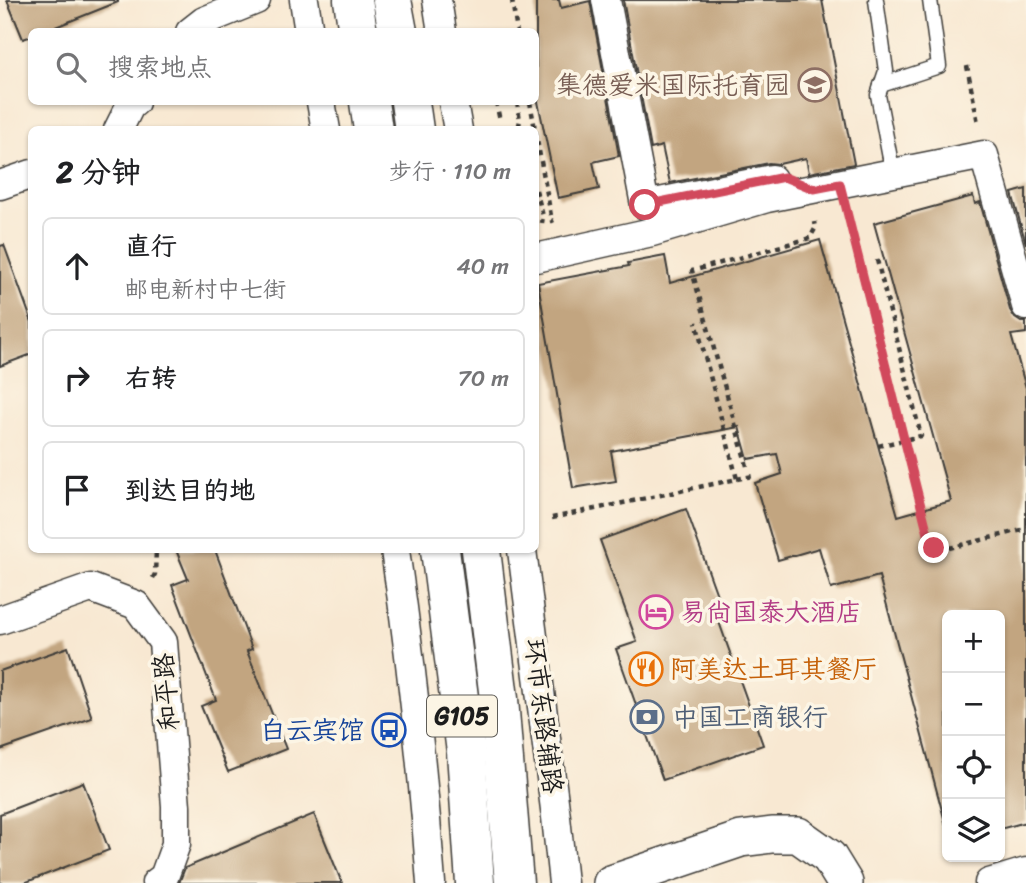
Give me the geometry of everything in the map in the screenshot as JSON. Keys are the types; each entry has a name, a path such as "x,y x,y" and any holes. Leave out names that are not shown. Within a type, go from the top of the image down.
{"highway":[{"path":"353,0 357,28"},
{"path":"392,0 397,28"},
{"path":"369,105 372,126"},
{"path":"410,105 413,126"},
{"name":"G105","path":"440,553 466,752 475,883"},
{"name":"G105","path":"481,553 501,723 514,883"}],"street":[{"path":"195,28 204,21 256,0"},
{"path":"303,0 308,28"},
{"path":"437,0 441,28"},
{"path":"606,0 645,205 784,177 827,187"},
{"path":"120,126 131,105"},
{"path":"322,105 325,126"},
{"path":"454,105 457,126"},
{"path":"539,257 652,232 766,198 984,155 1026,306"},
{"path":"0,185 28,175"},
{"path":"395,553 414,692 431,883"},
{"name":"环市东路辅路","path":"522,553 563,883"},
{"name":"和平路","path":"0,620 91,588 136,605 163,642 176,806 176,844 164,877 156,883"},
{"path":"611,883 741,838 772,835 797,835 829,857 845,883"},
{"path":"989,883 1026,872"}],"lane":[{"path":"876,0 886,71 878,95 893,174"},
{"path":"881,85 939,66 930,0"}],"path":[{"path":"512,0 516,28"},
{"path":"967,65 984,155"},
{"path":"497,105 500,121"},
{"path":"518,105 519,126"},
{"path":"531,105 534,126"},
{"path":"539,151 552,221 566,219"},
{"path":"747,466 692,271 810,238 816,227 827,187"},
{"path":"827,187 930,542 937,551 1026,528"},
{"path":"539,201 543,216 539,230"},
{"path":"877,260 921,436 878,446"},
{"path":"696,322 737,479"},
{"path":"552,518 753,476"}],"building":[{"path":"7,0 118,0 53,28 28,28 28,37 23,39"},
{"path":"536,0 559,0 561,8 590,1 619,156 593,162 599,189 558,198 539,105 539,28 536,28"},
{"path":"623,0 822,0 854,164 809,173 806,158 670,183 662,146 651,149"},
{"path":"1026,189 1026,244 1012,193"},
{"path":"973,196 975,204 980,202 1010,310 1015,318 1026,322 1026,333 1011,335 1026,388 1026,822 1005,828 1005,610 942,610 942,810 879,576 831,589 819,548 778,560 755,483 782,474 777,454 748,459 739,427 611,451 616,481 573,488 539,283 629,266 628,263 665,256 670,283 820,240 898,516 951,501 874,223"},
{"path":"4,245 28,311 28,356 0,366 0,246"},
{"name":"易尚国泰大酒店","path":"686,509 726,620 719,622 763,745 663,780 616,649 637,642 600,540"},
{"path":"177,553 216,553 252,649 247,651 286,749 228,772 201,706 216,700 172,585 188,579"},
{"path":"68,647 92,718 0,750 0,671"},
{"path":"83,782 109,850 24,883 0,883 0,814"},
{"path":"314,814 342,883 179,883 185,868"}],"place":[{"name":"集德爱米国际托育园","path":"815,85"},
{"name":"易尚国泰大酒店","path":"656,612"},
{"name":"阿美达土耳其餐厅","path":"646,669"},
{"name":"中国工商银行","path":"647,717"},
{"name":"白云宾馆","path":"389,730"}],"route":[{"path":"645,205 784,177 814,189 840,184 930,542 934,548"}]}
